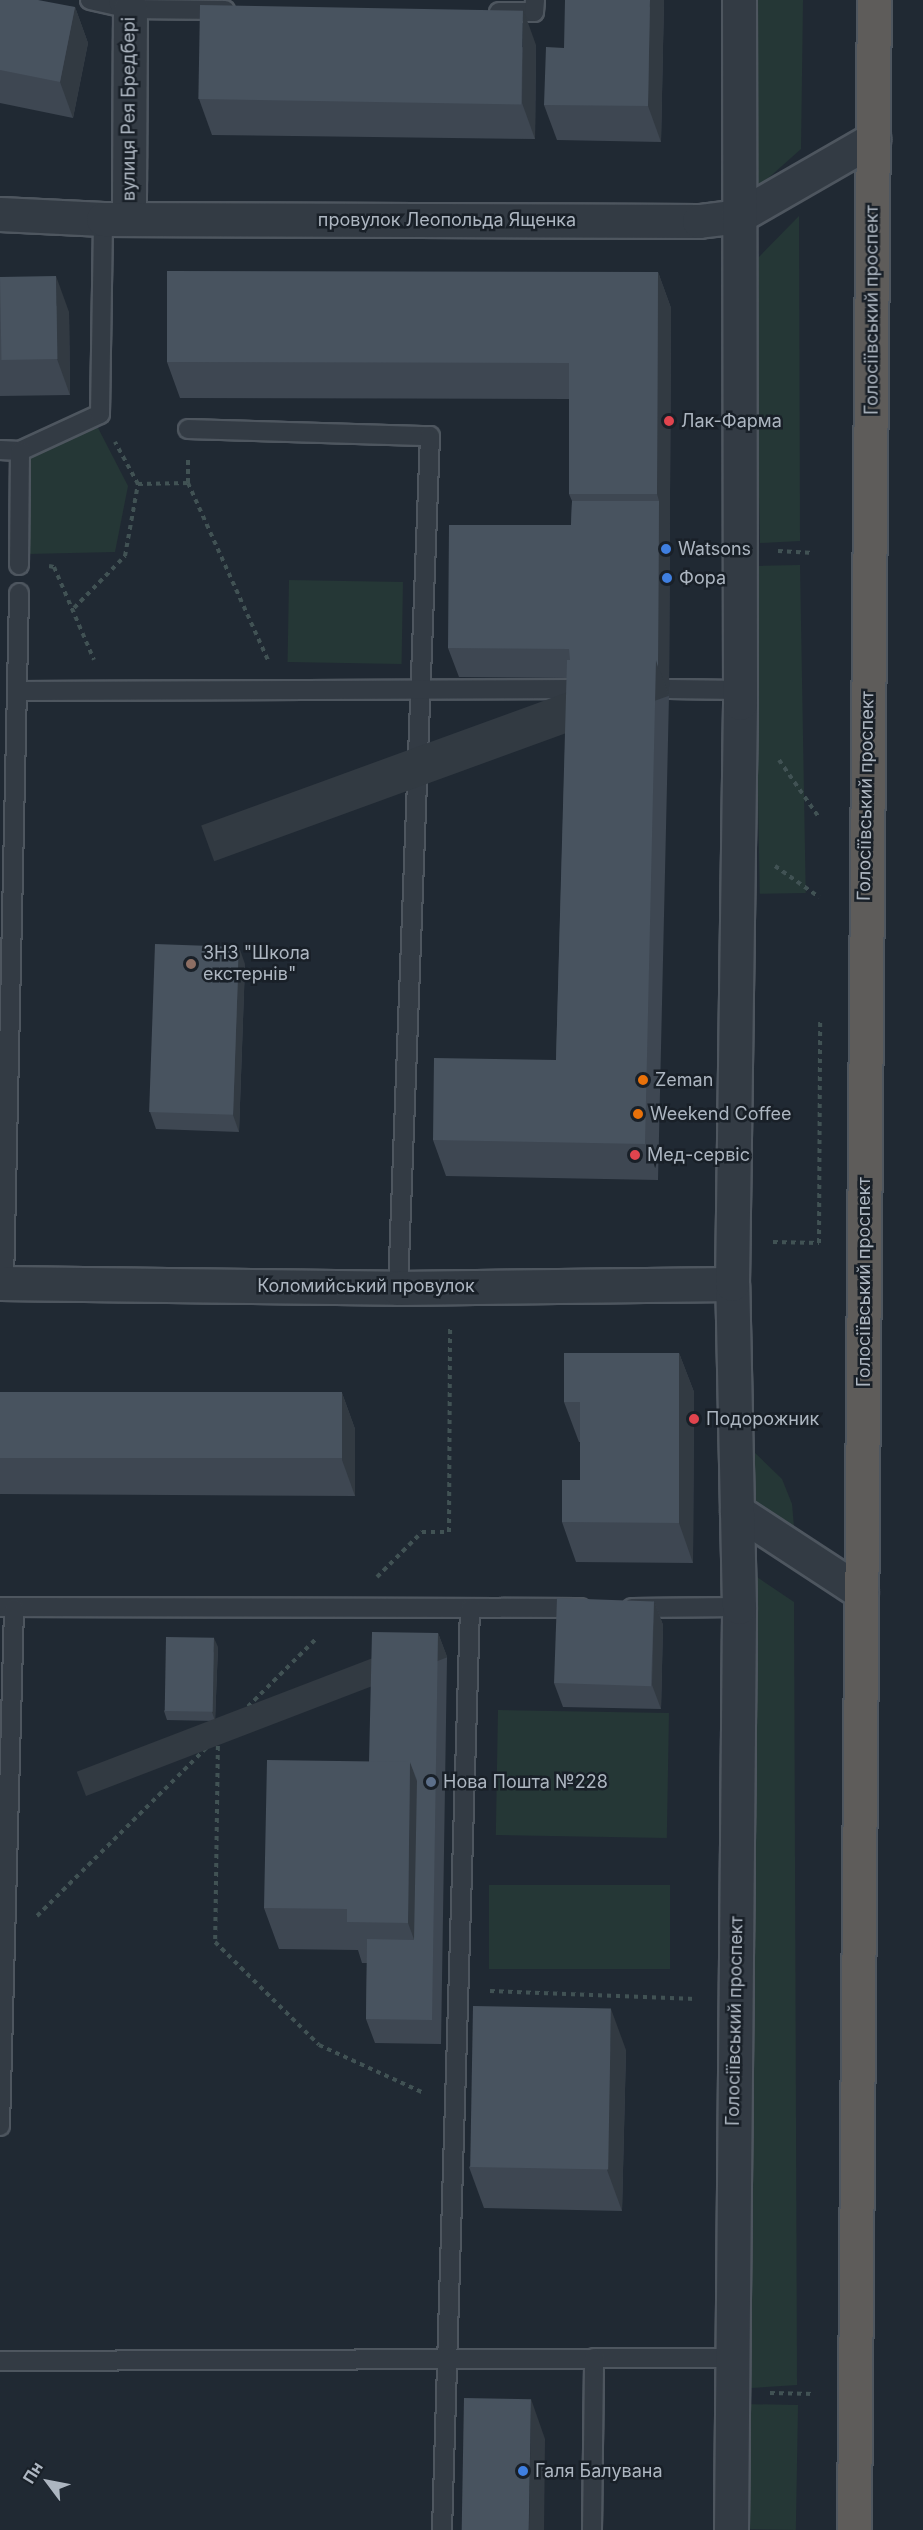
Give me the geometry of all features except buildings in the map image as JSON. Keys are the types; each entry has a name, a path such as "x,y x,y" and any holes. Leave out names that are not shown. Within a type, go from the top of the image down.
{"highway":[{"name":"Голосіївський проспект","path":"854,2530 874,0"}],"street":[{"name":"Голосіївський проспект","path":"731,2530 739,1607 732,1284 740,690 739,0"},
{"name":"вулиця Рея Бредбері","path":"116,219 127,5"},
{"name":"провулок Леопольда Ященка","path":"0,214 116,219 699,221 739,216 873,139"},
{"name":"Коломийський провулок","path":"2,1283 399,1288 732,1284"},
{"path":"737,1512 861,1592"}],"lane":[{"path":"90,0 127,5 249,10"},
{"path":"475,11 534,12 535,0"},
{"path":"0,450 20,451 100,414 116,219"},
{"path":"188,429 430,436 399,1288"},
{"path":"19,565 20,451"},
{"path":"2,1283 6,948 19,691 19,593"},
{"path":"19,691 580,689"},
{"path":"669,689 740,690"},
{"path":"0,2126 5,1948 7,1607 349,1605 596,1608"},
{"path":"619,1608 739,1607"},
{"path":"442,2530 470,1608"},
{"path":"592,2530 594,2358"},
{"path":"0,2361 731,2358"}],"path":[{"path":"74,608 125,556 138,484 100,414"},
{"path":"138,484 188,483 282,691"},
{"path":"54,567 74,608 106,691"},
{"path":"773,1242 819,1243 820,1022"},
{"path":"5,1948 422,1532 449,1532 450,1328"},
{"path":"218,1736 215,1942 319,2045 454,2107"},
{"path":"458,1990 696,1999"}],"shaded area":[{"path":"757,0 803,0 801,149 756,189"},
{"path":"799,216 800,541 760,543 754,262"},
{"path":"97,426 128,486 115,552 28,554 29,457"},
{"path":"800,565 806,893 760,894 754,566"},
{"path":"289,580 403,582 402,664 288,662"},
{"path":"753,1451 782,1479 792,1504 795,1538 753,1510"},
{"path":"757,1577 794,1602 797,2385 751,2388"},
{"path":"498,1710 669,1713 667,1838 496,1835"},
{"path":"489,1885 670,1885 670,1969 489,1969"},
{"path":"750,2404 798,2405 796,2530 748,2529"}],"place":[{"name":"Лак-Фарма","path":"669,421"},
{"name":"Watsons","path":"666,549"},
{"name":"Фора","path":"667,578"},
{"name":"ЗНЗ \"Школа екстернів\"","path":"191,964"},
{"name":"Zeman","path":"643,1080"},
{"name":"Weekend Coffee","path":"638,1114"},
{"name":"Мед-сервіс","path":"635,1155"},
{"name":"Подорожник","path":"694,1419"},
{"name":"Нова Пошта №228","path":"431,1782"},
{"name":"Галя Балувана","path":"523,2471"}]}
